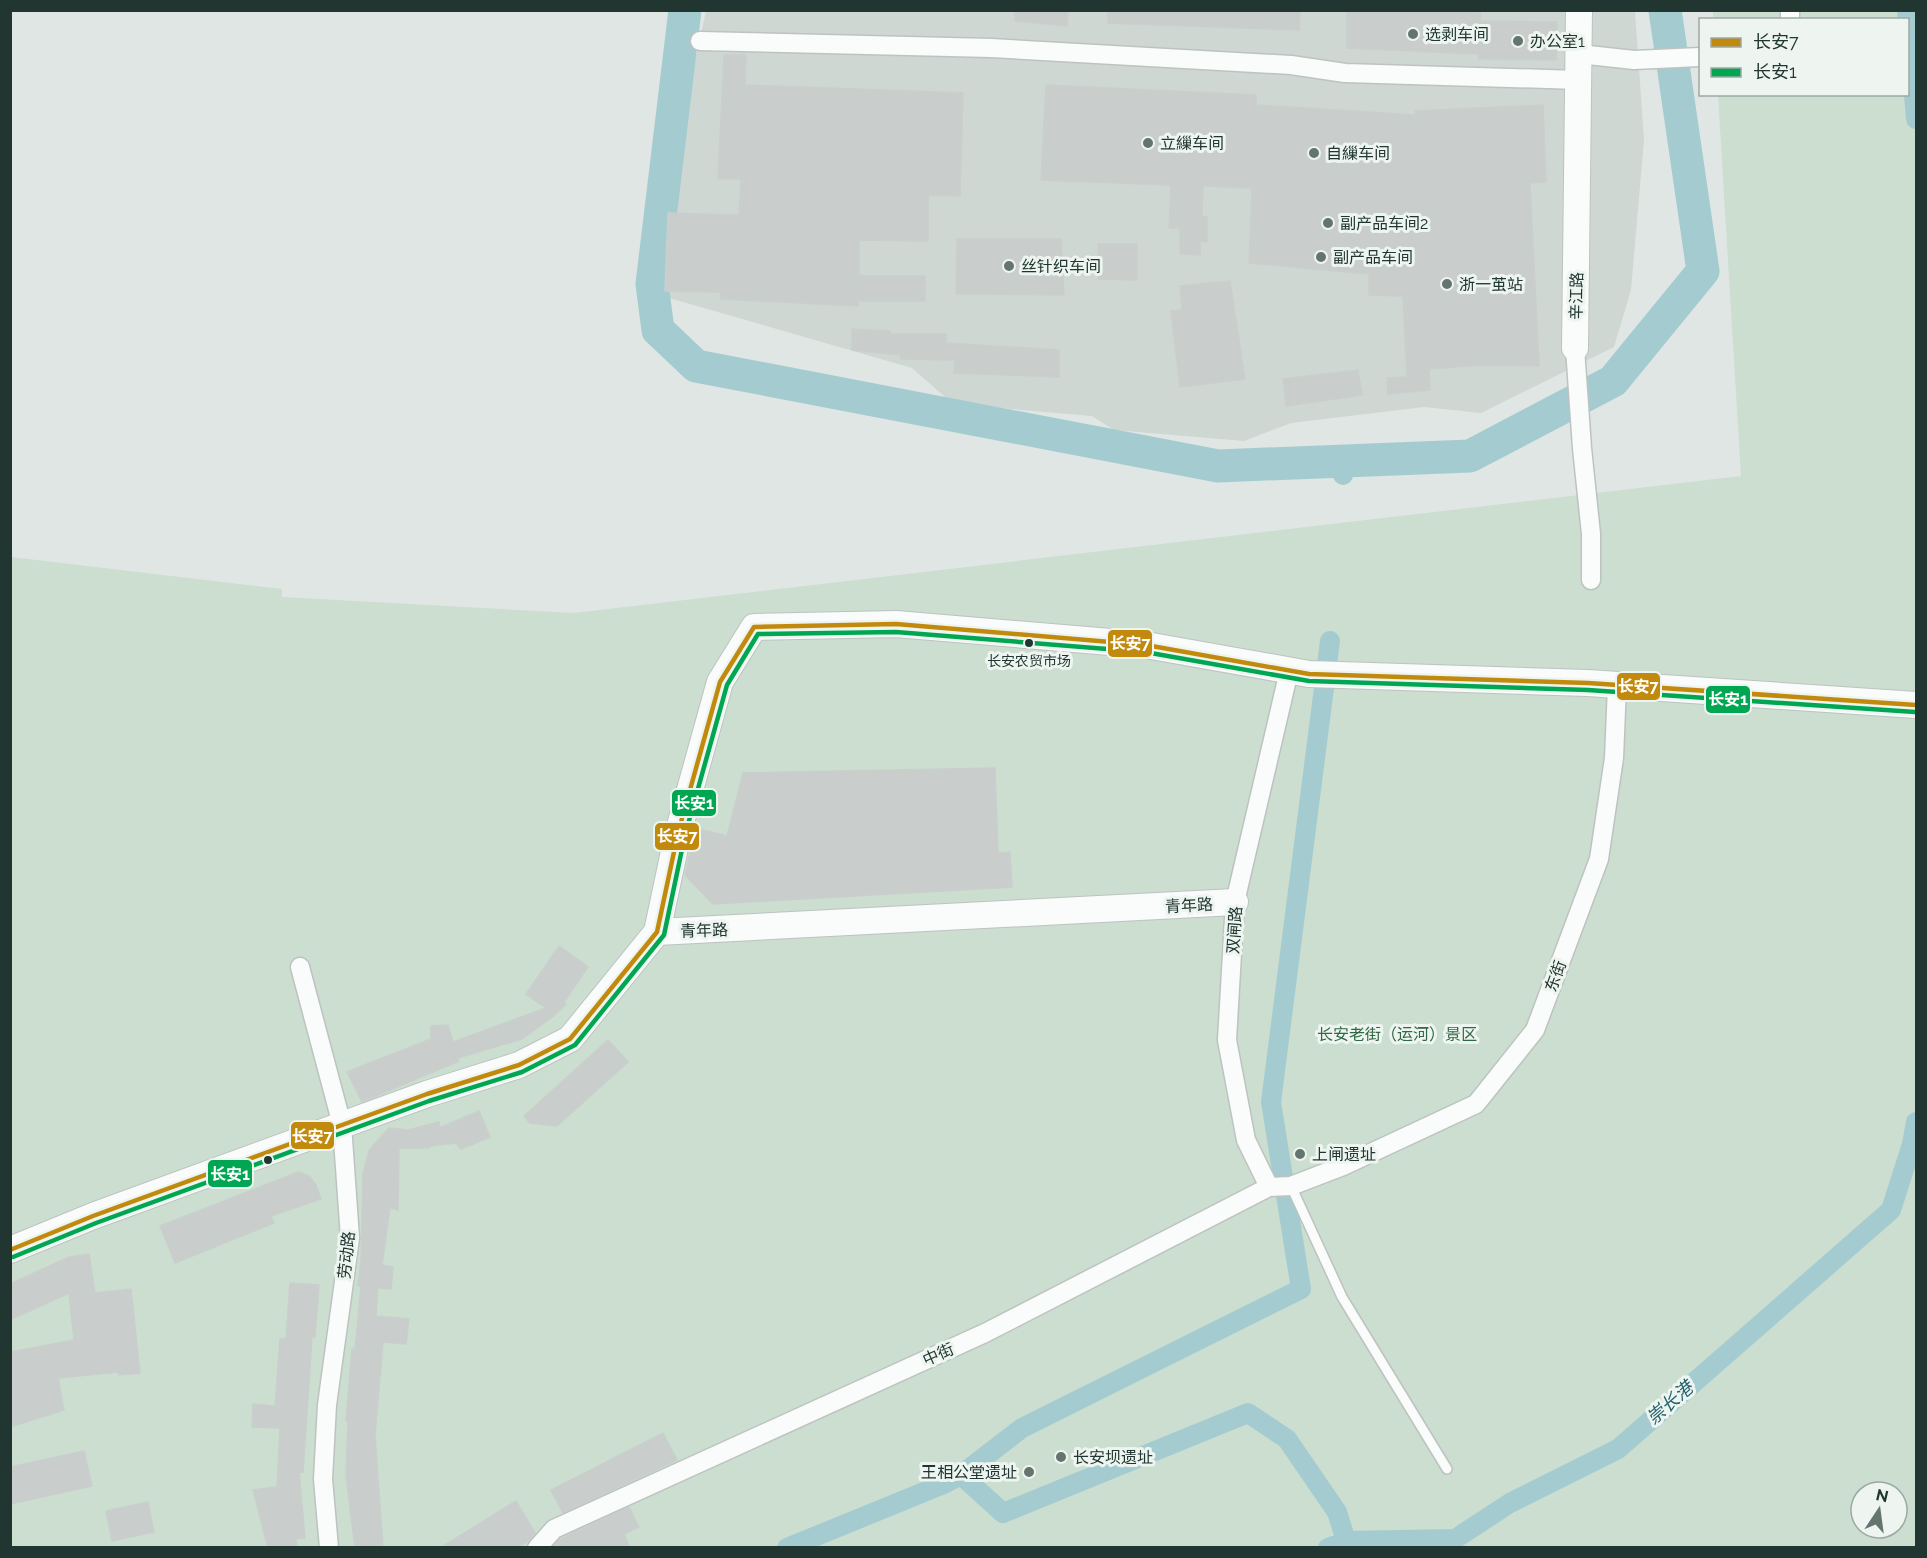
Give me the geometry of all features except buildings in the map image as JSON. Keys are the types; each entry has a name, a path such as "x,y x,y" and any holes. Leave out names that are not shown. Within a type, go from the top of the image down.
{"street":[{"name":"辛江路","path":"1579,10 1575,348 1591,534 1590,580"},
{"path":"700,41 991,48 1290,64 1345,74 1579,80"},
{"path":"1579,54 1634,60 1699,57"},
{"path":"657,932 678,833 720,682 754,627 896,624 1146,645 1299,673 1588,682 1617,686 1917,705"},
{"name":"双闸路","path":"1280,1187 1246,1140 1227,1040 1235,902 1299,673"},
{"name":"东街","path":"1342,1166 1476,1104 1535,1030 1599,859 1614,758 1617,686"},
{"name":"青年路","path":"10,1250 93,1216 427,1094 519,1065 570,1039 657,932 1235,902"},
{"name":"劳动路","path":"300,967 342,1125 350,1238 327,1405 323,1479 329,1548"},
{"name":"中街","path":"537,1548 554,1529 985,1333 1280,1187 1342,1166"}],"lane":[{"path":"1280,1187 1342,1297 1447,1469"}],"shaded area":[{"path":"706,11 1635,11 1644,140 1631,290 1614,347 1481,413 1424,407 1291,423 1244,441 1114,430 1092,416 953,404 912,368 669,298 672,165"}],"green space":[{"name":"长安老街（运河）景区","path":"1713,11 1916,11 1916,1547 11,1548 11,557 282,589 282,597 574,613 1741,476 1718,96 1909,96 1909,18 1713,18"}],"waterway":[{"path":"685,10 652,284 658,330 696,366 1218,466 1470,456 1613,381 1703,271 1665,10"},
{"name":"崇长港","path":"1907,10 1908,18"},
{"name":"崇长港","path":"1909,34 1916,119"},
{"path":"1343,461 1343,475"},
{"path":"787,1548 946,1483 961,1475 1022,1428 1301,1289 1271,1102 1330,641"},
{"name":"崇长港","path":"1328,1548 1346,1541 1455,1539 1510,1503 1618,1449 1891,1210 1912,1144 1916,1122"},
{"path":"961,1475 1003,1513 1248,1413 1287,1439 1337,1512 1346,1541"}],"transit line":[{"name":"长安7","path":"10,1250 93,1216 427,1094 519,1065 570,1039 657,932 678,833 720,682 754,627 896,624 1146,645 1309,674 1588,683 1916,705"},
{"name":"长安1","path":"13,1257 96,1223 429,1101 522,1072 575,1045 664,935 685,835 727,685 758,634 896,632 1145,652 1309,681 1588,690 1915,712"}],"place":[{"name":"选剥车间","path":"1413,34"},
{"name":"办公室1","path":"1518,41"},
{"name":"立繅车间","path":"1148,143"},
{"name":"自繅车间","path":"1314,153"},
{"name":"副产品车间2","path":"1328,223"},
{"name":"副产品车间","path":"1321,257"},
{"name":"丝针织车间","path":"1009,266"},
{"name":"浙一茧站","path":"1447,284"},
{"name":"长安农贸市场","path":"1029,643"},
{"name":"上闸遗址","path":"1300,1154"},
{"name":"长安坝遗址","path":"1061,1457"},
{"name":"王相公堂遗址","path":"1029,1472"}]}
